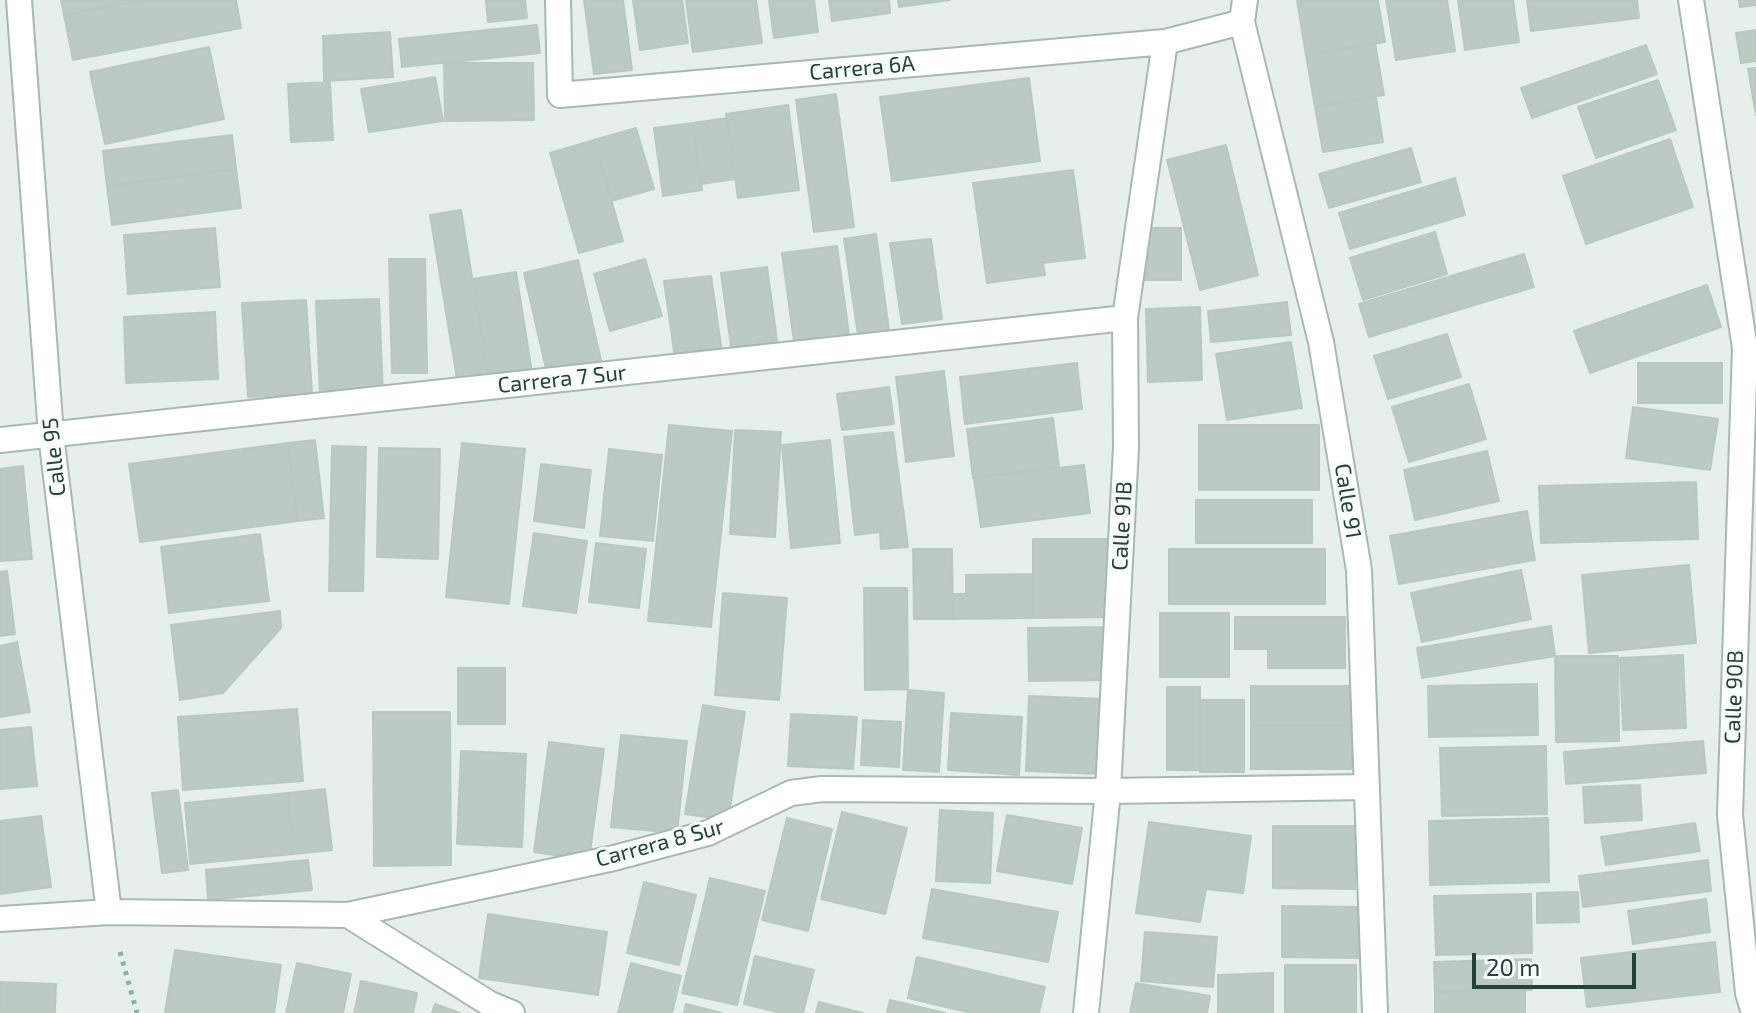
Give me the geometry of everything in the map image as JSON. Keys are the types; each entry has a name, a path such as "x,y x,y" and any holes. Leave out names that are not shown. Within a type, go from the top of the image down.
{"street":[{"name":"Calle 95","path":"19,0 51,435 109,912"},
{"name":"Carrera 6A","path":"558,0 560,95 1165,42 1243,11"},
{"name":"Calle 90B","path":"1691,0 1750,347 1730,815 1748,993 1754,1013"},
{"name":"Calle 91","path":"1243,11 1321,342 1359,570 1375,1013"},
{"name":"Calle 91B","path":"1086,1013 1108,791 1126,447 1125,318 1165,42"},
{"name":"Carrera 7 Sur","path":"0,440 1125,318"},
{"name":"Carrera 8 Sur","path":"0,919 109,912 348,915 614,858 708,833 791,793 822,789 1108,791 1367,787"},
{"path":"348,915 490,1004 512,1013"}],"path":[{"path":"109,912 137,1013"}],"building":[{"path":"61,0 144,0 64,15"},
{"path":"144,0 236,0 241,28 73,60 64,15"},
{"path":"486,0 525,0 527,18 488,22"},
{"path":"584,0 623,0 632,70 594,74"},
{"path":"633,0 682,0 688,43 640,50"},
{"path":"686,0 756,0 762,43 693,52"},
{"path":"769,0 814,0 818,32 774,38"},
{"path":"829,0 889,0 890,13 832,21"},
{"path":"898,0 950,0 899,7"},
{"path":"1297,0 1378,0 1385,42 1306,55"},
{"path":"1386,0 1447,0 1455,51 1396,60"},
{"path":"1458,0 1513,0 1519,42 1465,50"},
{"path":"1527,0 1637,0 1639,18 1531,31"},
{"path":"1739,0 1756,0 1756,5 1740,7"},
{"path":"537,25 540,53 402,67 399,39"},
{"path":"1756,30 1756,61 1741,63 1736,33"},
{"path":"390,32 393,77 324,81 323,36"},
{"path":"1375,43 1384,95 1315,107 1306,55"},
{"path":"1646,45 1657,74 1532,118 1521,88"},
{"path":"209,47 224,119 105,144 90,72"},
{"path":"444,63 533,63 534,120 445,121"},
{"path":"1756,68 1756,115 1748,69"},
{"path":"435,77 443,121 369,132 361,89"},
{"path":"1029,78 1040,161 892,181 880,97"},
{"path":"1658,80 1676,130 1596,158 1578,107"},
{"path":"330,82 333,140 291,142 288,84"},
{"path":"836,94 854,227 814,232 796,100"},
{"path":"1376,97 1383,142 1323,152 1315,107"},
{"path":"788,105 799,190 738,198 726,114"},
{"path":"727,118 735,179 701,184 693,123"},
{"path":"693,123 702,190 663,196 654,128"},
{"path":"636,128 654,189 611,201 594,140"},
{"path":"232,135 236,169 107,186 103,151"},
{"path":"1670,139 1693,207 1586,244 1563,176"},
{"path":"594,140 623,241 579,253 550,153"},
{"path":"1226,145 1258,275 1200,290 1167,160"},
{"path":"1411,148 1421,182 1329,208 1319,174"},
{"path":"236,169 241,208 112,225 107,186"},
{"path":"1073,170 1085,258 1043,263 1045,275 987,283 973,183"},
{"path":"1455,178 1465,215 1350,249 1339,213"},
{"path":"461,210 489,380 458,385 430,215"},
{"path":"215,228 220,287 128,294 124,235"},
{"path":"1145,228 1181,228 1181,280 1145,280"},
{"path":"1435,232 1447,274 1363,300 1350,258"},
{"path":"876,234 890,338 859,342 844,239"},
{"path":"931,239 942,319 902,324 890,243"},
{"path":"837,246 850,342 795,349 782,253"},
{"path":"1524,254 1534,287 1369,337 1359,304"},
{"path":"389,259 425,259 427,373 392,373"},
{"path":"645,259 662,316 610,331 594,274"},
{"path":"578,260 601,360 547,373 524,273"},
{"path":"767,267 778,348 732,354 721,273"},
{"path":"516,272 532,373 489,380 473,279"},
{"path":"711,276 723,359 676,365 664,281"},
{"path":"1707,285 1721,327 1590,373 1574,331"},
{"path":"379,299 383,394 320,395 316,301"},
{"path":"306,300 312,394 248,397 242,303"},
{"path":"1287,302 1291,335 1211,342 1208,311"},
{"path":"1200,307 1202,380 1148,382 1146,309"},
{"path":"215,312 218,379 126,383 124,317"},
{"path":"1447,334 1461,377 1388,399 1374,356"},
{"path":"1291,342 1302,408 1227,420 1216,354"},
{"path":"1077,363 1082,409 965,424 960,377"},
{"path":"1638,363 1722,363 1722,403 1638,403"},
{"path":"944,371 954,456 906,462 896,377"},
{"path":"1469,384 1486,439 1409,462 1392,407"},
{"path":"889,387 894,424 842,430 837,394"},
{"path":"1633,407 1718,419 1710,470 1626,458"},
{"path":"1053,418 1059,467 973,478 967,429"},
{"path":"669,425 732,431 711,627 648,621"},
{"path":"1199,425 1319,425 1319,490 1199,490"},
{"path":"735,430 781,432 775,537 730,534"},
{"path":"893,432 908,547 881,549 880,532 855,535 844,437"},
{"path":"315,440 324,518 298,521 288,443"},
{"path":"830,440 840,543 791,548 782,445"},
{"path":"288,443 298,521 140,542 129,464"},
{"path":"462,443 525,449 509,604 446,597"},
{"path":"332,446 366,447 363,591 329,591"},
{"path":"379,448 440,449 438,559 377,557"},
{"path":"609,449 662,455 653,541 600,536"},
{"path":"1487,451 1499,501 1415,520 1404,470"},
{"path":"541,464 591,470 584,528 534,521"},
{"path":"1084,465 1090,513 981,527 974,478"},
{"path":"23,466 32,559 0,561 0,469"},
{"path":"1696,482 1698,539 1541,543 1539,486"},
{"path":"1196,500 1312,500 1312,543 1196,543"},
{"path":"1527,511 1535,560 1399,584 1390,536"},
{"path":"534,533 587,541 576,613 523,606"},
{"path":"260,534 269,601 169,613 161,547"},
{"path":"1033,539 1108,539 1108,617 1033,618"},
{"path":"596,543 646,549 639,608 589,602"},
{"path":"913,549 952,549 953,619 914,619"},
{"path":"1169,549 1325,549 1325,604 1169,604"},
{"path":"1689,565 1696,643 1589,653 1582,575"},
{"path":"1521,570 1531,619 1422,642 1411,593"},
{"path":"7,571 15,634 0,636 0,572"},
{"path":"1033,574 1033,618 953,619 953,594 966,594 966,575"},
{"path":"864,588 907,588 908,689 865,690"},
{"path":"723,593 787,598 779,700 715,695"},
{"path":"280,611 281,628 223,693 180,700 171,625"},
{"path":"1160,613 1229,613 1229,677 1160,677"},
{"path":"1235,617 1345,617 1345,668 1268,668 1268,649 1235,649"},
{"path":"1551,626 1555,656 1422,678 1417,648"},
{"path":"1110,627 1111,680 1029,681 1028,628"},
{"path":"17,642 30,712 0,717 0,646"},
{"path":"1683,655 1686,728 1623,730 1620,658"},
{"path":"1555,656 1618,656 1619,741 1556,742"},
{"path":"458,668 505,668 505,724 458,724"},
{"path":"1537,684 1538,735 1429,737 1428,686"},
{"path":"1251,686 1352,686 1352,725 1251,725"},
{"path":"1167,687 1200,687 1200,770 1167,770"},
{"path":"908,690 944,693 939,772 903,770"},
{"path":"1029,696 1105,699 1101,774 1026,771"},
{"path":"1200,700 1244,700 1244,772 1200,772"},
{"path":"703,705 745,712 728,820 685,814"},
{"path":"297,709 303,781 183,790 178,717"},
{"path":"373,712 450,712 451,865 374,866"},
{"path":"951,713 1022,717 1019,775 948,770"},
{"path":"791,714 857,717 853,769 788,766"},
{"path":"863,720 901,722 899,767 861,765"},
{"path":"1251,725 1351,725 1351,769 1251,769"},
{"path":"31,727 37,786 0,789 0,730"},
{"path":"621,735 687,741 677,833 611,827"},
{"path":"1703,741 1706,773 1566,784 1564,752"},
{"path":"549,742 604,749 589,860 534,852"},
{"path":"1546,746 1547,814 1442,816 1440,748"},
{"path":"461,751 526,754 522,847 457,844"},
{"path":"1640,785 1642,820 1585,823 1583,787"},
{"path":"325,789 332,850 293,854 288,793"},
{"path":"178,790 188,870 162,873 152,793"},
{"path":"288,793 293,854 190,864 185,803"},
{"path":"940,810 993,813 990,883 936,881"},
{"path":"842,812 907,828 885,914 821,899"},
{"path":"1007,815 1082,828 1072,884 997,871"},
{"path":"41,816 51,887 0,894 0,821"},
{"path":"787,818 832,829 808,931 762,920"},
{"path":"1548,818 1549,882 1430,885 1429,821"},
{"path":"1149,822 1251,836 1243,893 1206,889 1200,922 1136,913"},
{"path":"1695,823 1700,851 1606,865 1601,837"},
{"path":"1273,826 1355,826 1355,889 1273,888"},
{"path":"308,860 312,890 208,900 206,870"},
{"path":"1708,860 1711,891 1583,907 1579,876"},
{"path":"710,878 765,891 737,1005 682,993"},
{"path":"644,882 696,895 679,965 627,953"},
{"path":"932,889 1058,912 1048,962 923,938"},
{"path":"1578,892 1579,922 1537,923 1537,893"},
{"path":"1531,894 1532,953 1436,955 1434,896"},
{"path":"1706,899 1710,932 1633,944 1628,911"},
{"path":"1282,906 1358,907 1358,958 1282,957"},
{"path":"488,914 607,932 598,995 479,978"},
{"path":"1145,932 1217,937 1213,987 1141,981"},
{"path":"1715,942 1720,992 1587,1007 1581,958"},
{"path":"175,950 281,965 274,1013 165,1013"},
{"path":"755,956 814,970 803,1013 781,1013 744,1004"},
{"path":"917,957 1045,987 1039,1013 971,1013 908,998"},
{"path":"1531,959 1532,990 1435,992 1434,962"},
{"path":"297,963 351,974 343,1013 286,1013"},
{"path":"631,963 681,976 672,1013 618,1013"},
{"path":"1285,965 1356,965 1356,1013 1285,1013"},
{"path":"1273,973 1273,1013 1218,1013 1218,975"},
{"path":"361,981 417,993 413,1013 354,1013"},
{"path":"0,982 56,984 55,1013 0,1013"},
{"path":"1136,983 1210,996 1207,1013 1130,1013"},
{"path":"1525,990 1525,1013 1435,1013 1435,992"},
{"path":"890,1000 945,1013 887,1013"},
{"path":"819,1002 863,1013 816,1013"},
{"path":"435,1004 460,1013 432,1013"},
{"path":"686,1004 722,1013 684,1013"}]}
